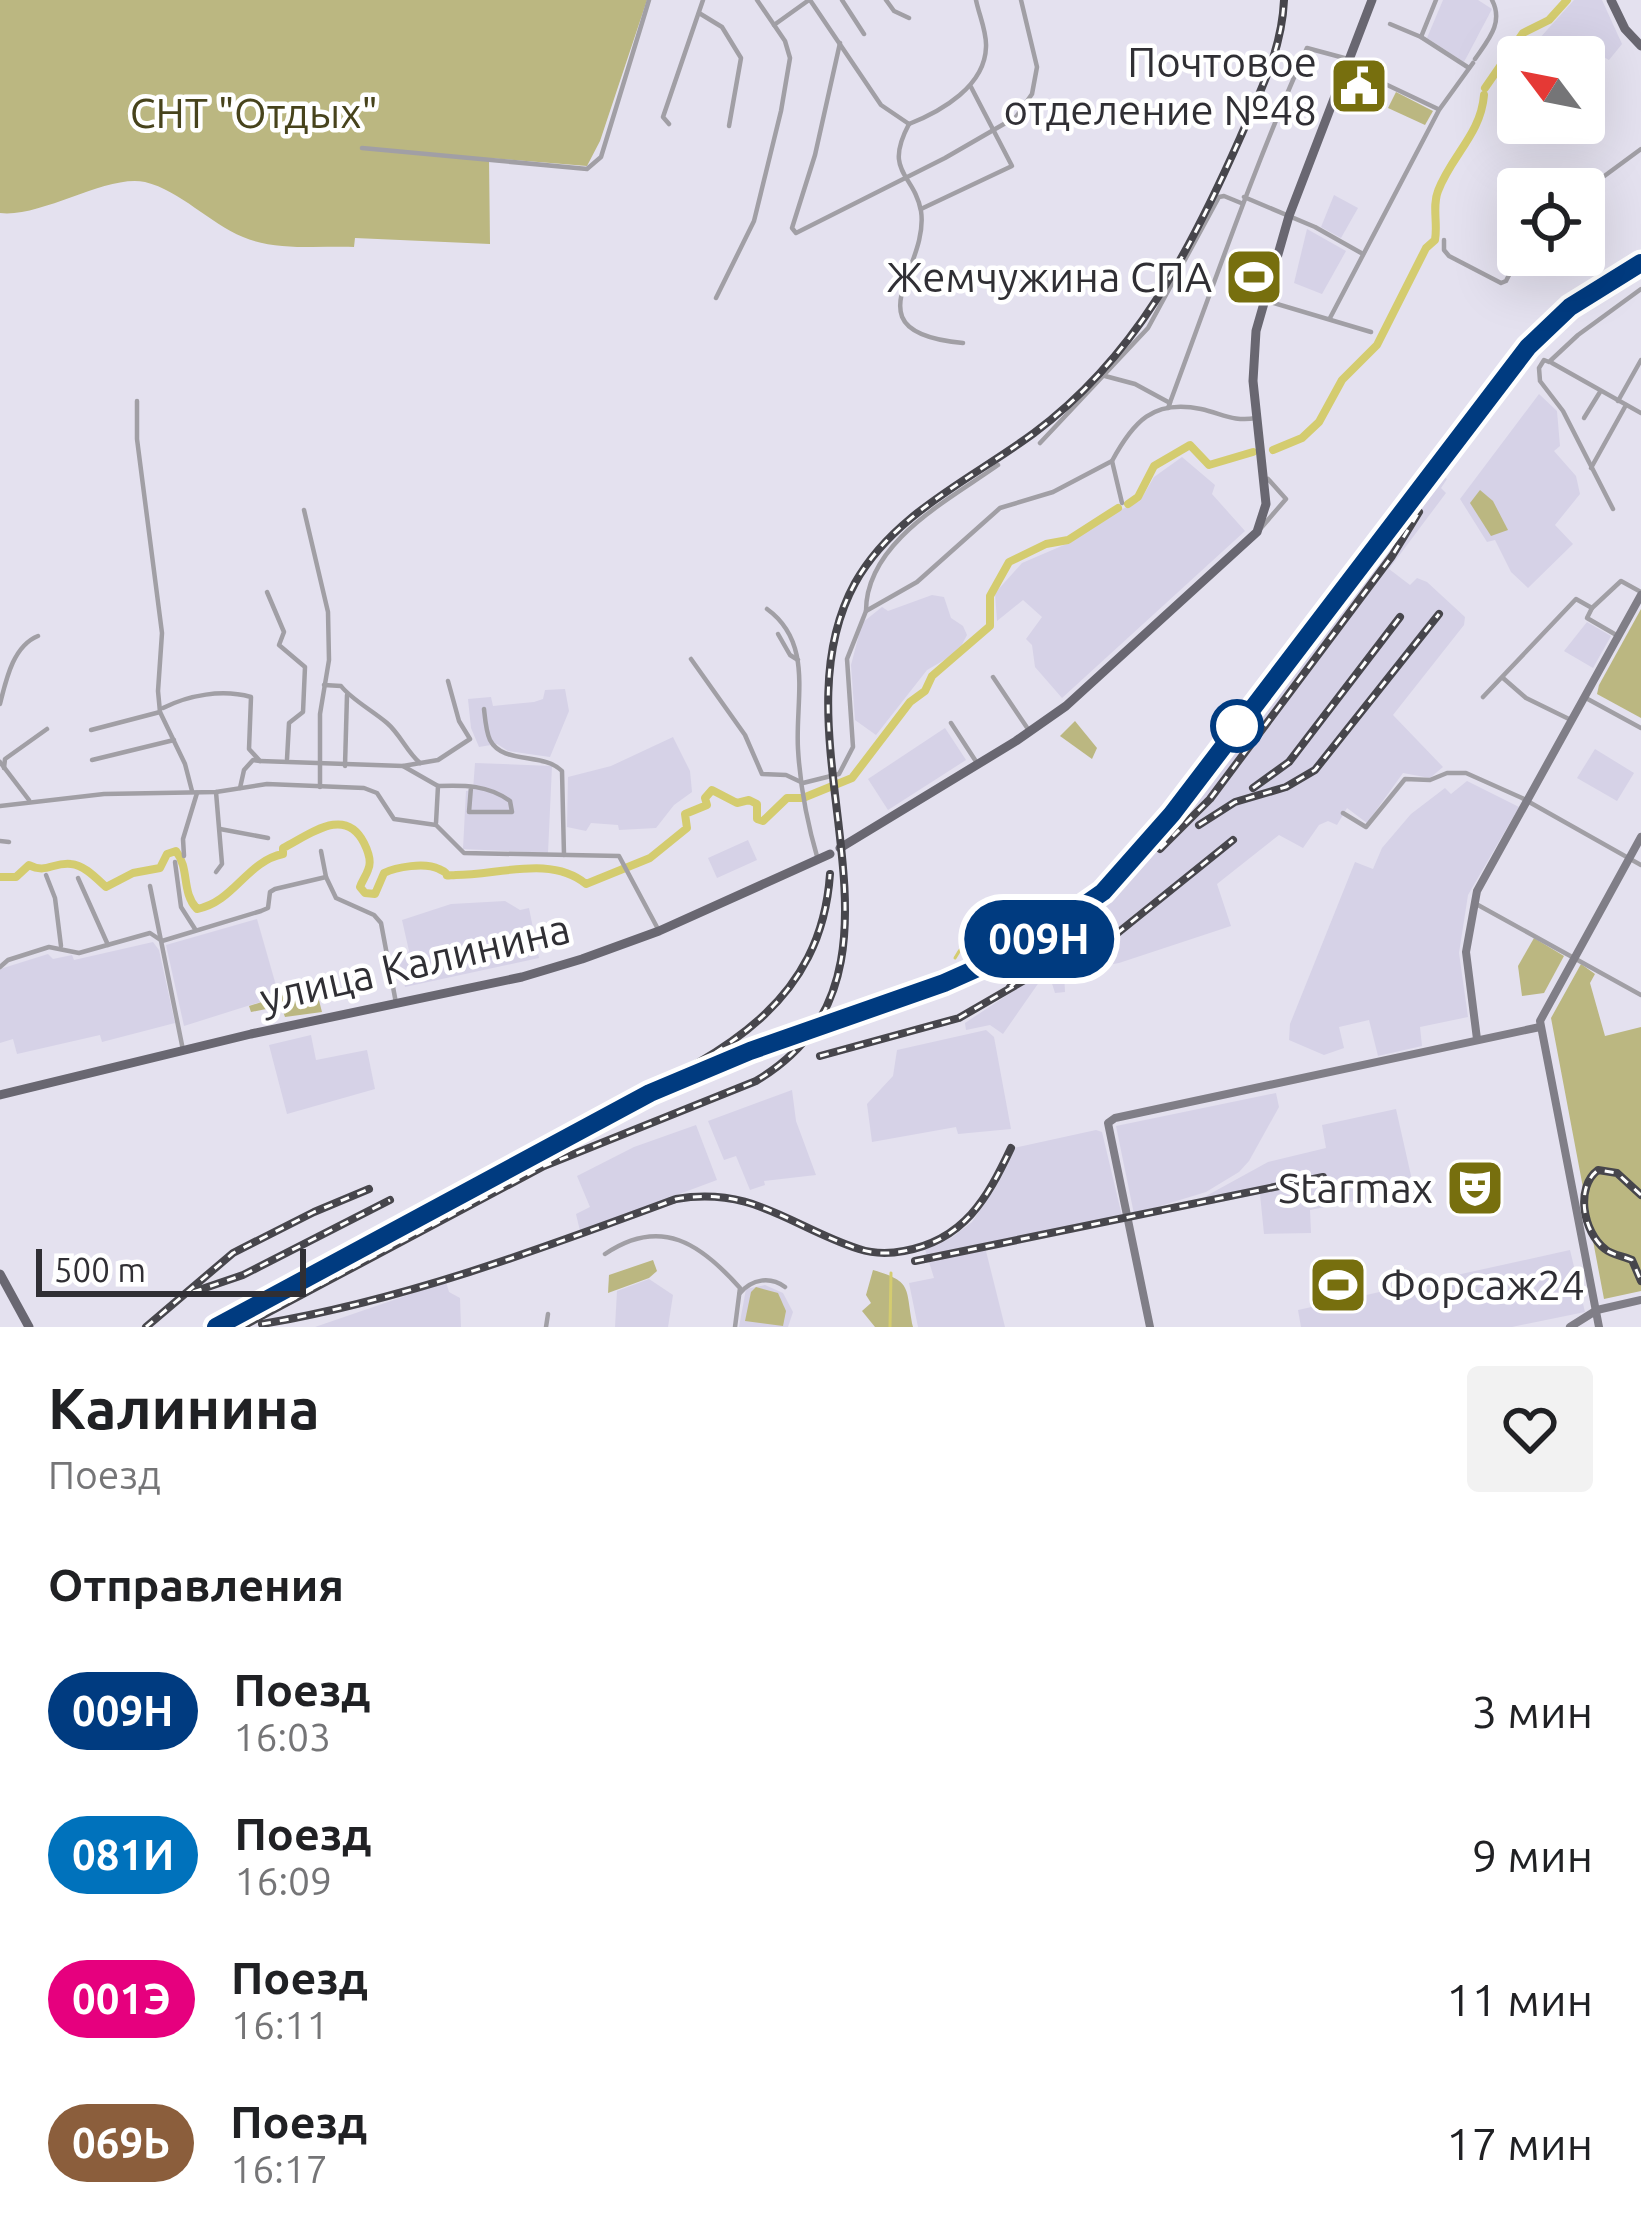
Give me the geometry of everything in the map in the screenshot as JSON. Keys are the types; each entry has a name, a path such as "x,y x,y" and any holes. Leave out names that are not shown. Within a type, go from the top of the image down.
{"main road":[{"path":"1257,532 1266,505 1253,360 1264,300 1288,215 1372,0"},
{"path":"1611,0 1624,29 1641,46"},
{"name":"улица Калинина","path":"0,1095 531,974 659,931 818,860 1030,732 1086,689 1257,532"},
{"path":"0,1274 26,1327"},
{"path":"0,1286 26,1327"}],"street":[{"path":"362,148 587,169 601,157 649,0"},
{"path":"669,124 663,117 704,0"},
{"path":"716,298 754,221 781,111 789,51 758,0"},
{"path":"774,25 809,0 887,110 909,124"},
{"path":"842,0 864,34"},
{"path":"886,0 894,11 909,18"},
{"path":"963,343 930,340 917,333 902,314 901,289 913,262 921,209 898,158 909,124 970,87 982,65 986,46 976,0"},
{"path":"840,43 815,155 792,228 798,233 994,131 1024,108 1036,82 1035,50 1021,0"},
{"path":"1421,37 1436,0"},
{"path":"1330,318 1439,110 1496,29 1492,0"},
{"path":"699,13 722,27 741,58 729,126"},
{"path":"1390,24 1472,64"},
{"path":"866,611 917,582 1000,508 1053,492 1112,460 1137,422 1169,405 1243,200 1307,48 1347,62 1439,110"},
{"path":"921,209 1012,166 970,87"},
{"path":"1605,176 1641,149"},
{"path":"1040,443 1148,328 1219,197 1288,215 1363,254"},
{"path":"1444,240 1449,256 1501,283 1508,276"},
{"path":"1550,362 1577,334 1641,289"},
{"path":"1264,300 1372,332"},
{"path":"1612,509 1562,411 1540,381 1539,368 1544,360 1550,362 1641,413"},
{"path":"1618,401 1641,360"},
{"path":"1106,376 1135,384 1169,405 1197,408 1232,421 1256,418"},
{"path":"1584,418 1600,391"},
{"path":"137,400 137,439 162,633 158,691 161,710 195,792 183,839 184,856"},
{"path":"1591,468 1626,405"},
{"path":"1112,460 1122,502"},
{"path":"691,659 745,735 762,774 786,775 803,783 839,774 853,747 847,659 870,591 899,536 998,465"},
{"path":"1257,532 1286,499 1264,477"},
{"path":"304,510 328,612 320,787"},
{"path":"1477,1039 1466,952 1473,902 1641,594 1622,581 1587,617 1618,636"},
{"path":"267,592 284,632 279,645 305,668 303,712 290,723 287,760"},
{"path":"1483,697 1576,599 1592,608"},
{"path":"767,609 780,619 798,660 798,750 818,860"},
{"path":"778,634 798,660"},
{"path":"0,704 11,666 26,640 38,636"},
{"path":"992,677 1030,732"},
{"path":"1502,677 1526,698 1571,720"},
{"path":"241,788 244,770 253,760 366,767 378,762 403,766 438,760 470,739 459,721 448,681"},
{"path":"324,685 341,686 347,695 364,702 388,723 420,764"},
{"path":"92,730 177,701 217,693 251,697 249,749 260,760"},
{"path":"345,766 347,695"},
{"path":"1584,697 1641,728"},
{"path":"484,709 490,741 502,752 543,759 562,771 564,855"},
{"path":"951,722 978,765"},
{"path":"31,802 2,765 47,729"},
{"path":"92,760 174,740"},
{"path":"403,766 438,786 471,787 497,792 510,801 512,812 469,812 471,787"},
{"path":"1343,813 1366,827 1405,779 1430,780 1460,772 1527,801 1641,866"},
{"path":"0,806 104,794 216,792 267,784 372,790 394,819 436,825 464,853 609,854 624,862 659,931"},
{"path":"436,825 438,786"},
{"path":"216,792 223,864 216,872"},
{"path":"220,829 268,838"},
{"path":"1597,1327 1540,1027 1541,1017 1641,837"},
{"path":"0,841 9,842"},
{"path":"321,851 336,898 374,915 382,926 396,1004"},
{"path":"175,862 181,907 196,930"},
{"path":"46,875 56,898 62,946"},
{"path":"162,940 268,908 270,892 275,889 326,877"},
{"path":"79,878 108,945"},
{"path":"150,886 182,1050"},
{"path":"1473,902 1641,995"},
{"path":"0,967 29,953 62,946 79,952 150,932 162,940"},
{"path":"1150,1327 1108,1123 1540,1027"},
{"path":"1518,1031 1543,1045"},
{"path":"605,1254 657,1235 678,1237 735,1283 740,1293 735,1327"},
{"path":"740,1293 753,1281 777,1281 784,1287"},
{"path":"1570,1327 1597,1310 1641,1300"},
{"path":"546,1327 548,1314"},
{"path":"1582,1318 1597,1327"}],"shaded area":[{"path":"1443,0 1478,0 1492,9 1464,62 1427,38"},
{"path":"1574,0 1602,0 1622,44 1609,60 1605,36 1542,36"},
{"path":"1334,195 1358,208 1341,238 1321,227"},
{"path":"1307,229 1346,251 1322,294 1294,283"},
{"path":"1539,394 1557,411 1560,446 1554,451 1576,476 1580,494 1555,525 1573,544 1528,588 1511,572 1495,540 1487,542 1460,499"},
{"path":"1182,457 1215,485 1212,494 1245,531 1062,698 1035,667 1032,645 1026,639 1042,617 1023,600 997,621 995,593 1022,563 1071,542 1109,515 1140,501 1154,477"},
{"path":"1441,474 1447,479 1441,488 1446,493 1389,569 1410,585 1417,578 1427,582 1465,617 1464,625 1393,715 1443,767 1430,778 1403,773 1367,823 1347,808 1337,825 1328,821 1319,825 1303,848 1279,835 1217,884 1231,926 1119,963 1064,973 1065,992 1055,993 1042,952 1143,863"},
{"path":"932,595 944,597 951,618 967,635 958,652 927,670 876,735 855,720 851,665 862,623 882,607 888,611"},
{"path":"1587,622 1611,636 1593,668 1564,651"},
{"path":"565,689 569,711 550,757 508,751 497,744 479,747 468,699 491,697 493,706 534,702 543,699 545,690"},
{"path":"945,728 966,760 888,810 868,779"},
{"path":"673,737 690,771 692,792 656,828 619,830 618,825 591,823 586,831 567,827 568,777 611,766"},
{"path":"1595,749 1634,773 1617,801 1577,778"},
{"path":"475,763 552,766 548,853 463,849 466,791 473,790"},
{"path":"1467,781 1519,807 1468,895 1459,953 1468,1017 1420,1027 1422,1046 1378,1056 1369,1020 1339,1027 1344,1048 1324,1055 1289,1040 1290,1024 1355,862 1373,869 1382,848 1411,814 1445,788 1451,794"},
{"path":"748,840 757,860 717,878 708,858"},
{"path":"505,901 520,910 529,908 539,958 405,987 400,965 409,951 402,920 451,904"},
{"path":"257,919 279,996 184,1026 166,945"},
{"path":"153,942 159,950 175,1023 102,1042 100,1035 17,1054 13,1039 0,1043 0,969 48,954 53,959 72,955 74,960"},
{"path":"1042,972 1003,1034 990,1025 966,1030 965,1023"},
{"path":"986,1030 994,1037 1011,1129 958,1134 956,1127 872,1142 867,1104 893,1076 897,1050"},
{"path":"311,1035 316,1060 367,1050 375,1089 287,1114 269,1045"},
{"path":"792,1090 796,1121 816,1175 764,1181 765,1185 750,1190 736,1156 724,1160 708,1121"},
{"path":"1276,1093 1279,1107 1239,1172 1206,1192 1134,1214 1116,1126"},
{"path":"1396,1109 1414,1189 1310,1210 1311,1233 1264,1234 1260,1194 1199,1206 1197,1201 1268,1162 1326,1148 1322,1125"},
{"path":"696,1125 717,1180 580,1231 576,1214 590,1207 577,1176 634,1147"},
{"path":"1102,1132 1122,1216 984,1243 1005,1327 918,1327 909,1283 934,1278 925,1249 972,1222 1014,1148"},
{"path":"1570,1250 1585,1312 1512,1327 1301,1327 1298,1310"},
{"path":"649,1279 673,1295 668,1327 615,1327 617,1291"},
{"path":"446,1282 449,1292 460,1298 461,1327 315,1327"},
{"path":"765,1285 783,1293 793,1312 788,1327 739,1327 746,1289"}],"green space":[{"name":"СНТ \"Отдых\"","path":"0,0 647,0 600,141 587,166 489,158 490,244 355,238 354,247 312,247 243,237 171,192 145,182 112,184 35,209 0,213"},
{"path":"1396,92 1433,111 1425,125 1388,108"},
{"path":"1480,490 1493,501 1508,530 1491,536 1470,503"},
{"path":"1641,609 1641,718 1597,694"},
{"path":"1075,721 1097,748 1092,759 1060,736"},
{"path":"1534,938 1564,956 1544,993 1522,996 1518,966"},
{"path":"1581,964 1595,974 1590,983 1605,1036 1641,1027 1641,1291 1604,1299 1551,1018"},
{"path":"315,985 322,1012 285,1017 281,1006 251,1012 249,1006"},
{"path":"653,1260 657,1271 649,1278 608,1293 609,1275"},
{"path":"873,1270 902,1283 913,1327 875,1327 862,1311 871,1303 866,1295"},
{"path":"756,1287 778,1293 786,1311 783,1326 745,1321"}],"waterway":[{"path":"1485,88 1523,33 1549,20 1567,0"},
{"path":"1273,450 1302,438 1319,422 1342,380 1377,345 1426,248 1435,240 1438,191 1472,133 1484,95"},
{"path":"1128,504 1138,497 1154,466 1190,445 1209,465 1253,452"},
{"path":"0,877 16,877 29,865 71,864 106,887 133,873 160,868 167,854 176,851 197,909 221,898 260,865 283,854 283,848 337,824 356,832 367,849 369,867 360,887 365,893 375,894 384,873 419,866 448,875 541,868 572,875 586,884 650,858 687,828 685,814 707,805 705,798 712,790 737,803 757,804 757,819 763,821 787,798 803,798 852,778 910,702 925,691 932,676 990,626 990,596 1009,562 1046,544 1068,540 1118,508"},
{"path":"955,958 999,911"},
{"path":"890,1327 891,1273"}],"railway":[{"path":"241,1327 544,1166 756,1081 809,1035 837,979 845,917 828,713 833,646 855,583 871,558 912,517 1034,433 1070,403 1131,336 1180,261 1221,180 1269,70 1284,0"},
{"path":"721,1062 966,975 1057,927 1098,896 1172,814 1528,347 1570,307 1641,263"},
{"path":"1160,849 1210,799 1392,556 1419,512"},
{"path":"1199,825 1235,802 1286,787 1315,770 1439,614"},
{"path":"1253,788 1289,762 1400,617"},
{"path":"820,1056 959,1018 1040,971 1099,948 1233,840"},
{"path":"510,1165 692,1066 759,1020 786,992 807,959 822,920 830,874"},
{"path":"1010,987 1083,925"},
{"path":"262,1324 420,1287 676,1199 728,1198 750,1203 859,1249 904,1251 925,1246 958,1227 993,1184 1011,1148"},
{"path":"1641,1195 1617,1173 1598,1170 1584,1198 1587,1221 1597,1241 1632,1260 1641,1281"},
{"path":"915,1261 1323,1177"},
{"path":"146,1327 233,1253 369,1189"},
{"path":"193,1292 243,1275 390,1200"},
{"path":"207,1327 256,1301"}],"train":[{"name":"009Н","path":"216,1327 650,1093 750,1051 995,962 1068,920 1121,874 1172,814 1528,347 1570,307 1641,263"}],"place":[{"name":"Почтовое отделение №48","path":"1359,86"},
{"name":"Жемчужина СПА","path":"1254,277"},
{"name":"Starmax","path":"1475,1188"},
{"name":"Форсаж24","path":"1338,1285"}]}
